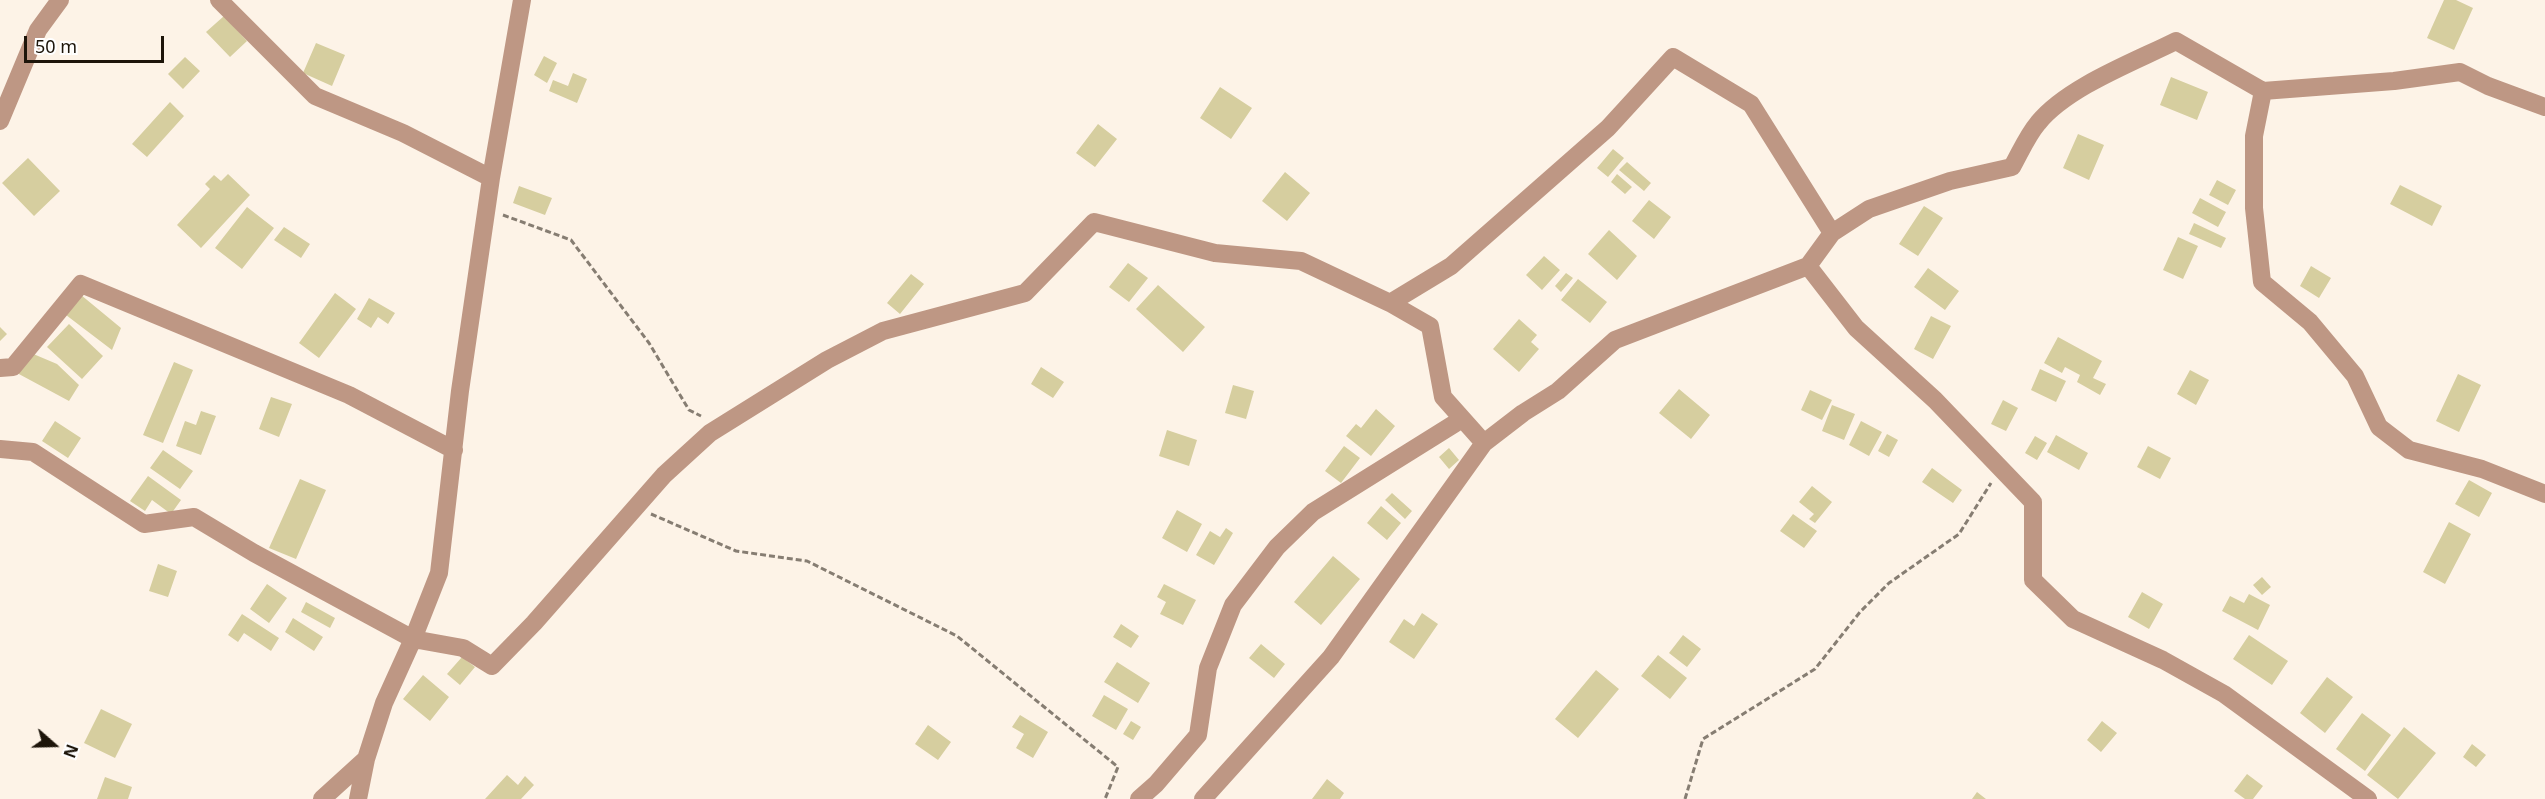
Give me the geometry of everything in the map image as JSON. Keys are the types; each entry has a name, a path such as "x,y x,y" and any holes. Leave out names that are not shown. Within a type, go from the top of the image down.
{"street":[{"path":"0,121 38,30 60,0"},
{"path":"219,0 315,96 404,133 491,178"},
{"path":"358,799 366,759 384,703 439,573 460,391 491,178 522,0"},
{"path":"1203,799 1331,657 1484,443 1522,413 1558,391 1615,340 1808,266 1832,233 1869,208 1950,181 2012,167 2038,123 2066,97 2176,41 2263,91 2394,81 2460,72 2488,86 2545,107"},
{"path":"1390,303 1451,266 1608,128 1673,57 1751,104 1832,233"},
{"path":"2263,91 2254,136 2254,208 2262,282 2310,322 2355,375 2379,428 2409,450 2482,469 2545,494"},
{"path":"0,449 33,452 144,524 195,517 254,553 413,639 463,648 492,666 534,623 664,475 710,433 827,360 883,331 1025,293 1094,222 1215,253 1300,261 1390,303 1430,326 1443,397 1484,443"},
{"path":"1808,266 1856,328 1935,400 2033,502 2033,580 2073,619 2163,660 2224,694 2368,799"},
{"path":"0,368 13,367 81,284 350,395 454,450"},
{"path":"1139,799 1156,784 1198,735 1208,669 1233,605 1277,547 1313,512 1462,419"},
{"path":"322,799 366,759"}],"path":[{"path":"487,209 571,240 649,343 689,410 721,427"},
{"path":"1685,799 1703,739 1815,669 1860,612 1889,583 1959,534 2001,468"},
{"path":"636,508 736,551 807,561 957,636 1118,766 1105,799"}],"building":[{"path":"2444,0 2456,0 2473,8 2454,50 2427,38"},
{"path":"224,16 247,41 230,57 206,32"},
{"path":"316,43 345,55 332,86 303,73"},
{"path":"544,56 557,63 547,83 534,75"},
{"path":"185,57 200,71 183,89 168,74"},
{"path":"573,73 587,79 577,103 549,91 553,80 568,86"},
{"path":"2171,77 2208,92 2197,120 2160,105"},
{"path":"1220,87 1252,108 1231,139 1200,118"},
{"path":"170,102 184,116 147,157 132,144"},
{"path":"1098,124 1117,139 1095,167 1076,153"},
{"path":"2078,134 2104,145 2089,180 2063,168"},
{"path":"1613,149 1624,158 1608,177 1597,168"},
{"path":"28,158 60,191 34,216 2,183"},
{"path":"1627,162 1651,183 1644,191 1619,170"},
{"path":"1285,172 1310,193 1287,221 1262,201"},
{"path":"228,174 250,195 201,248 177,225 210,189 205,184 214,175 221,181"},
{"path":"1617,174 1632,187 1625,194 1611,182"},
{"path":"2217,180 2236,190 2228,205 2209,195"},
{"path":"2400,185 2442,206 2432,226 2390,204"},
{"path":"519,186 552,198 545,215 513,203"},
{"path":"2200,198 2226,212 2218,227 2192,213"},
{"path":"1649,200 1671,217 1654,239 1632,221"},
{"path":"1924,206 1943,218 1918,256 1899,244"},
{"path":"247,207 274,228 242,269 215,248"},
{"path":"2194,223 2226,238 2221,248 2189,234"},
{"path":"284,227 310,244 301,258 274,240"},
{"path":"1609,230 1637,256 1617,280 1588,254"},
{"path":"2178,237 2198,246 2183,279 2163,270"},
{"path":"1544,256 1560,270 1542,290 1526,275"},
{"path":"1128,263 1148,278 1129,302 1109,287"},
{"path":"2311,266 2331,278 2319,298 2300,286"},
{"path":"1928,268 1959,291 1945,310 1914,287"},
{"path":"1566,273 1573,278 1561,292 1555,286"},
{"path":"911,274 924,284 900,314 887,303"},
{"path":"1578,279 1607,302 1590,323 1561,300"},
{"path":"1158,285 1205,327 1183,352 1136,309"},
{"path":"335,293 356,309 319,358 299,343"},
{"path":"81,295 121,328 112,350 66,315"},
{"path":"369,298 395,313 388,324 378,317 371,328 357,319"},
{"path":"1931,316 1951,326 1933,359 1914,349"},
{"path":"1519,319 1537,335 1531,342 1539,349 1519,372 1493,349"},
{"path":"69,324 103,356 82,379 47,347"},
{"path":"0,327 7,334 0,341"},
{"path":"2058,337 2102,361 2093,378 2106,384 2100,395 2077,382 2080,375 2065,367 2062,373 2044,363"},
{"path":"31,353 57,364 79,385 69,401 17,373"},
{"path":"174,362 193,370 163,443 143,435"},
{"path":"1041,367 1064,382 1053,398 1031,384"},
{"path":"2040,369 2066,381 2056,402 2031,390"},
{"path":"2190,370 2209,380 2196,405 2177,394"},
{"path":"2458,374 2481,385 2459,432 2436,421"},
{"path":"1233,385 1254,391 1246,419 1225,413"},
{"path":"1679,389 1710,415 1691,439 1659,413"},
{"path":"1810,390 1832,400 1822,420 1801,410"},
{"path":"271,397 292,404 279,437 259,429"},
{"path":"2003,400 2018,408 2006,431 1991,424"},
{"path":"1832,405 1855,414 1844,440 1822,431"},
{"path":"1376,409 1395,426 1371,456 1346,436 1356,424 1361,428"},
{"path":"201,411 216,416 201,455 176,446 185,421 196,425"},
{"path":"55,421 81,438 68,458 42,441"},
{"path":"1861,421 1882,432 1869,456 1849,445"},
{"path":"1167,430 1197,440 1189,466 1159,456"},
{"path":"1887,434 1898,440 1889,457 1878,451"},
{"path":"2056,435 2088,453 2079,470 2047,452"},
{"path":"2035,436 2047,443 2037,460 2025,453"},
{"path":"1344,446 1360,458 1341,483 1325,471"},
{"path":"2148,446 2171,458 2160,479 2137,467"},
{"path":"1449,448 1459,460 1449,469 1439,457"},
{"path":"163,450 193,471 180,489 150,468"},
{"path":"1932,468 1962,490 1953,503 1922,482"},
{"path":"148,476 181,500 171,514 152,500 145,511 130,501"},
{"path":"300,479 326,490 296,559 269,548"},
{"path":"2469,480 2492,493 2479,517 2455,504"},
{"path":"1812,486 1832,502 1815,523 1809,519 1814,514 1799,502"},
{"path":"1392,493 1412,511 1405,519 1385,500"},
{"path":"1381,506 1401,523 1387,540 1367,523"},
{"path":"1177,510 1202,524 1187,552 1162,538"},
{"path":"1793,514 1817,531 1804,548 1780,531"},
{"path":"2449,522 2471,534 2445,584 2423,572"},
{"path":"1226,528 1233,533 1214,565 1196,555 1210,531 1220,537"},
{"path":"1333,556 1360,579 1321,625 1294,602"},
{"path":"158,564 177,571 168,597 149,591"},
{"path":"2262,577 2271,587 2262,595 2253,585"},
{"path":"267,584 287,598 269,623 250,609"},
{"path":"1164,584 1196,600 1183,625 1160,614 1166,602 1157,597"},
{"path":"2142,592 2163,604 2149,629 2128,617"},
{"path":"2249,594 2270,605 2258,630 2222,611 2230,596 2244,603"},
{"path":"306,602 335,618 330,628 301,612"},
{"path":"1422,613 1438,624 1414,659 1389,642 1404,619 1414,626"},
{"path":"242,614 279,638 271,651 244,633 238,642 228,635"},
{"path":"293,618 323,637 314,651 285,632"},
{"path":"1121,624 1139,636 1131,648 1113,637"},
{"path":"1683,635 1701,649 1687,667 1669,653"},
{"path":"2249,635 2288,661 2272,685 2233,659"},
{"path":"1261,644 1285,664 1274,678 1249,658"},
{"path":"1658,655 1687,678 1670,699 1641,676"},
{"path":"462,657 475,667 460,685 447,674"},
{"path":"1117,662 1150,683 1138,703 1104,682"},
{"path":"1596,670 1619,689 1578,738 1555,719"},
{"path":"423,675 449,697 430,721 403,699"},
{"path":"2327,677 2353,697 2325,733 2300,713"},
{"path":"1104,695 1128,709 1116,730 1092,716"},
{"path":"101,709 132,724 115,758 84,743"},
{"path":"2362,713 2391,735 2365,771 2336,749"},
{"path":"1020,715 1048,732 1033,758 1016,748 1024,734 1012,727"},
{"path":"1131,721 1141,727 1133,740 1123,734"},
{"path":"2102,721 2117,733 2101,752 2087,740"},
{"path":"928,725 951,742 938,760 915,744"},
{"path":"2404,727 2436,753 2398,799 2367,775"},
{"path":"2472,744 2486,755 2476,767 2463,757"},
{"path":"2247,774 2263,786 2253,799 2245,799 2234,791"},
{"path":"507,775 518,785 525,776 534,785 521,799 485,799"},
{"path":"105,777 132,787 128,799 97,799"},
{"path":"1327,779 1344,793 1340,799 1312,799"},
{"path":"1977,792 1986,799 1972,799"}]}
